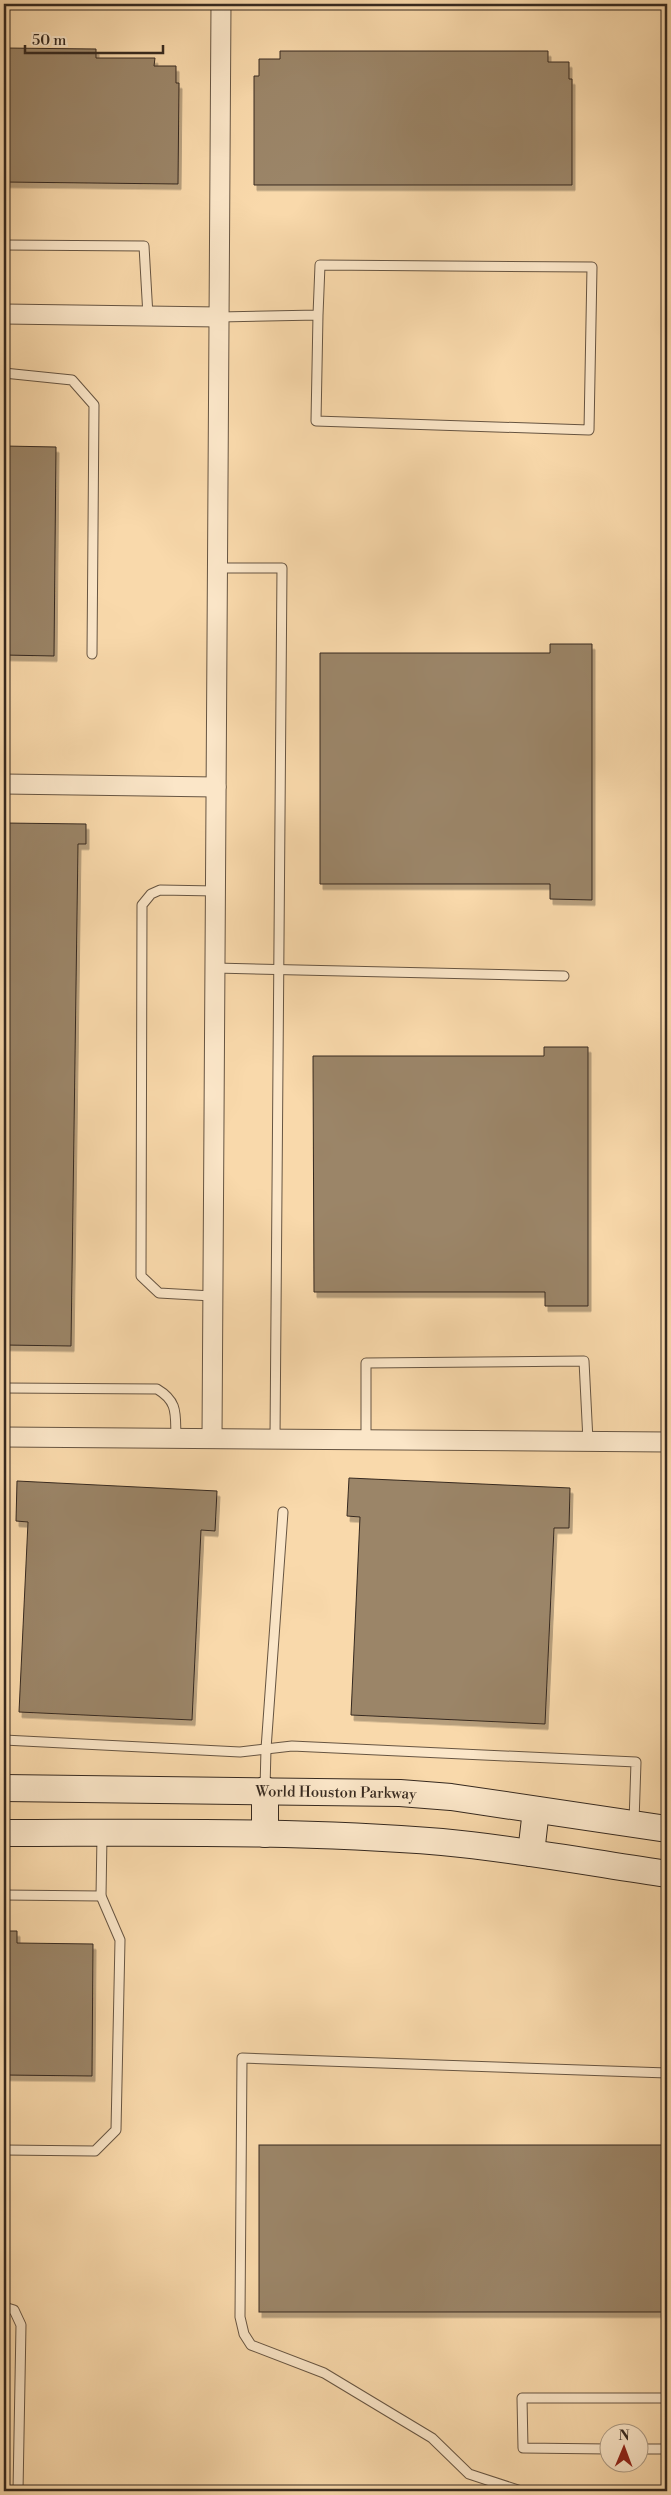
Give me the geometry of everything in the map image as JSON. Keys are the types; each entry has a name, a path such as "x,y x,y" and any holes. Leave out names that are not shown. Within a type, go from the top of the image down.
{"street":[{"path":"212,1438 221,4"},
{"path":"4,314 219,317"},
{"path":"4,784 216,787"},
{"path":"4,1437 667,1442"},
{"name":"World Houston Parkway","path":"4,1788 400,1793 451,1797 667,1829"},
{"path":"265,1790 265,1834"},
{"path":"531,1853 536,1810"},
{"path":"4,1833 265,1834 435,1842 531,1853 667,1874"}],"lane":[{"path":"4,246 144,246 148,316"},
{"path":"320,265 592,267 589,430 316,421 318,316 320,265"},
{"path":"219,317 318,316"},
{"path":"4,373 72,380 94,405 92,654"},
{"path":"218,568 282,568 275,1438"},
{"path":"212,1296 159,1293 141,1276 142,904 151,894 160,890 216,891"},
{"path":"215,968 564,976"},
{"path":"366,1440 366,1362 584,1361 588,1442"},
{"path":"4,1388 157,1389 168,1396 174,1407 176,1438"},
{"path":"265,1790 266,1749 283,1512"},
{"path":"4,1740 240,1752 292,1746 636,1762 634,1824"},
{"path":"4,2150 95,2152 116,2130 120,1940 101,1896 102,1833"},
{"path":"4,1895 101,1896"},
{"path":"521,2491 469,2474 432,2438 324,2373 252,2345 244,2334 240,2317 242,2058 667,2073"},
{"path":"4,2307 14,2310 21,2325 18,2491"},
{"path":"598,2449 523,2448 522,2398 667,2398"},
{"path":"648,2449 667,2449"}],"building":[{"path":"4,48 96,49 96,58 155,58 154,66 176,66 176,83 179,83 178,184 4,182"},
{"path":"280,51 548,51 548,62 569,62 569,79 572,79 572,185 254,185 254,76 259,76 259,59 280,59"},
{"path":"4,446 56,447 54,656 4,655"},
{"path":"550,644 592,644 592,900 550,899 550,884 320,884 320,653 550,653"},
{"path":"4,823 86,824 86,844 78,844 71,1346 4,1345"},
{"path":"544,1047 588,1047 588,1306 545,1306 545,1292 314,1292 313,1056 544,1056"},
{"path":"349,1478 570,1488 569,1528 554,1528 545,1724 351,1715 360,1517 347,1516"},
{"path":"17,1481 217,1491 215,1531 201,1530 192,1720 19,1712 28,1522 16,1521"},
{"path":"4,1931 17,1931 17,1943 93,1944 92,2076 4,2075"},
{"path":"259,2145 667,2145 667,2312 259,2312"}]}
